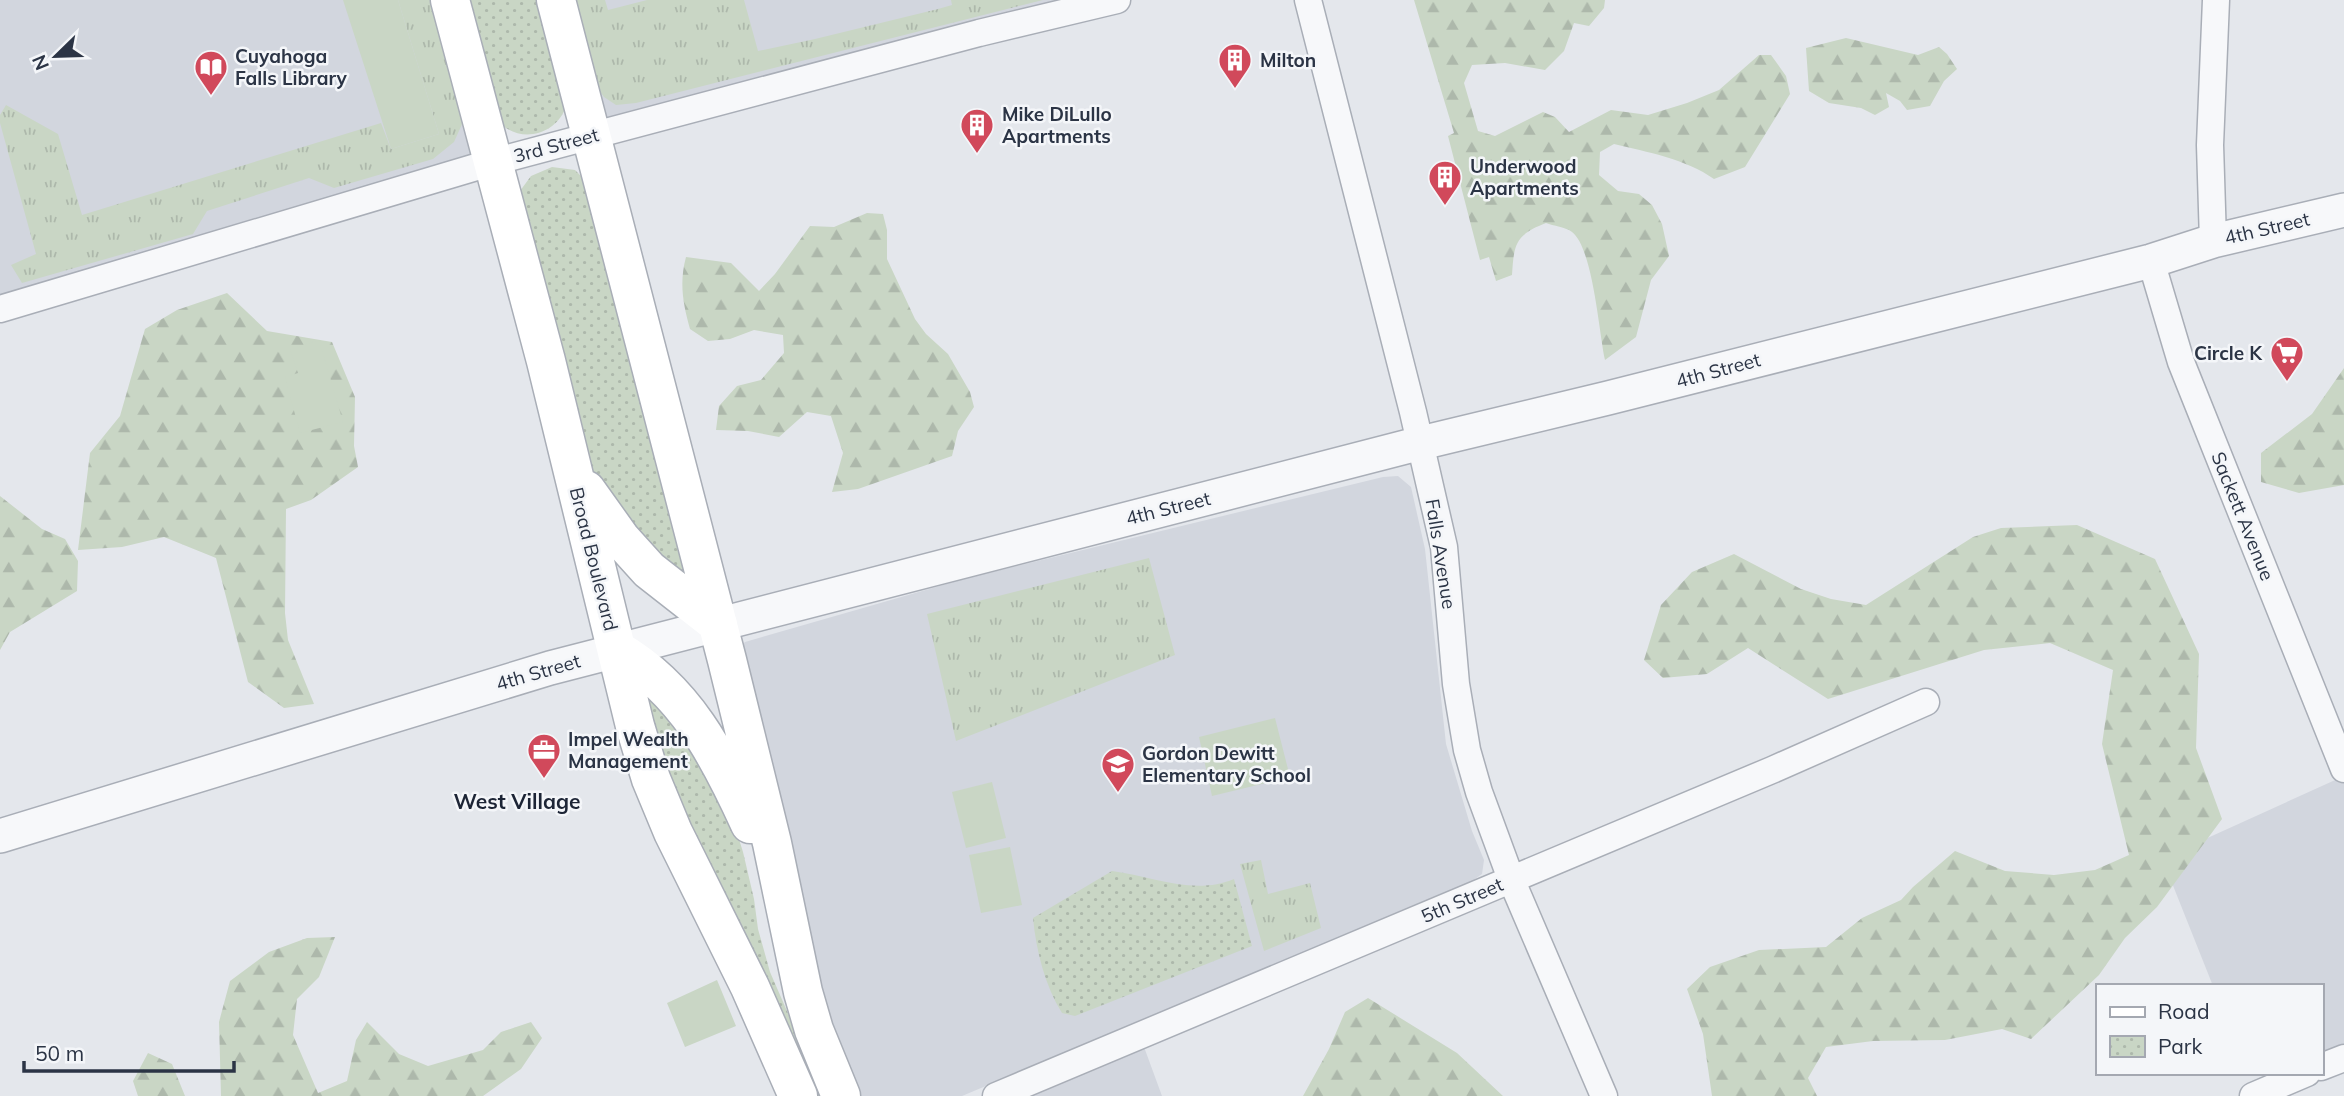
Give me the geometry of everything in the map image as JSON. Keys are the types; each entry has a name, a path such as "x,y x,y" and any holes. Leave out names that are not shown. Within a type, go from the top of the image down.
{"main road":[{"name":"Broad Boulevard","path":"450,0 573,471 635,726 655,789 673,831 750,987 797,1096"},
{"path":"556,0 718,624 803,992 814,1030 841,1096"},
{"path":"573,471 603,516 643,564 663,583 718,624"},
{"path":"617,650 665,685 699,730 726,771 781,889"}],"street":[{"name":"3rd Street","path":"0,309 493,162 979,33 1117,0"},
{"name":"Falls Avenue","path":"1308,0 1421,443 1446,558 1456,684 1467,750 1479,792 1511,879 1604,1096"},
{"path":"2213,241 2210,145 2216,0"},
{"name":"4th Street","path":"0,836 550,667 1421,443 2151,261 2213,241 2344,210"},
{"name":"Sackett Avenue","path":"2151,261 2181,362 2344,769"},
{"name":"5th Street","path":"996,1096 1772,771 1926,702"},
{"path":"2323,1066 2344,1058"},
{"path":"2253,1096 2302,1075"}],"shaded area":[{"path":"0,0 444,0 485,153 0,301"},
{"path":"556,0 1117,0 591,135"},
{"name":"Gordon Dewitt Elementary School","path":"1398,476 1411,487 1425,549 1446,744 1472,831 1484,860 1482,874 1472,881 1366,927 962,1096 853,1096 834,1040 741,646 745,642 964,579 1383,477"},
{"path":"2344,776 2344,1058 2323,1066 2323,984 2212,984 2168,873 2181,850"},
{"path":"1140,1036 1162,1096 996,1096"}],"green space":[{"path":"343,0 398,0 439,134 391,149"},
{"path":"398,0 434,0 463,122 454,142 433,159 334,188 309,178 207,211 193,234 22,283 11,265 36,254 0,123 0,115 6,105 58,134 82,215 381,123 391,149 439,134"},
{"path":"467,0 540,0 565,109 554,125 538,133 519,134 502,125"},
{"path":"572,0 605,0 608,10 647,0 744,0 758,51 938,9 952,5 951,0 1043,0 636,103 616,105 604,97 595,85"},
{"path":"1414,0 1605,0 1604,8 1589,26 1574,23 1564,51 1545,70 1505,63 1472,65 1464,83 1478,131 1495,136 1543,112 1555,117 1569,132 1611,110 1648,115 1719,90 1759,55 1771,55 1786,76 1790,94 1745,167 1714,179 1679,161 1640,150 1614,144 1600,152 1599,175 1618,191 1639,194 1652,205 1662,224 1669,256 1651,280 1636,337 1605,360 1590,272 1579,241 1572,232 1546,223 1528,232 1515,248 1512,275 1496,281 1489,257 1480,260 1448,136 1454,133"},
{"path":"1846,38 1918,55 1939,47 1957,69 1944,81 1930,106 1907,110 1900,101 1886,93 1889,107 1875,115 1861,108 1829,103 1809,91 1806,48"},
{"path":"552,167 575,170 582,177 686,574 685,587 589,471 520,191 531,176"},
{"path":"867,213 883,214 887,230 887,259 915,319 926,334 948,354 970,392 974,407 958,431 952,456 858,489 832,492 843,453 831,416 807,412 779,437 748,431 716,430 719,406 737,386 761,380 784,353 783,335 754,330 730,339 708,341 690,329 684,302 683,276 686,257 731,263 759,291 810,226 834,227"},
{"path":"227,293 267,331 332,342 355,397 354,446 358,467 311,500 286,509 285,613 288,640 314,704 284,708 248,682 216,558 164,537 122,547 78,550 90,453 120,416 145,329 177,310"},
{"path":"319,340 343,422 300,433 285,377 298,373 290,349"},
{"path":"2344,368 2344,485 2299,493 2261,482 2261,453 2312,414"},
{"path":"0,496 42,529 65,539 78,561 77,591 10,632 0,650"},
{"path":"2077,525 2155,559 2199,654 2196,748 2222,819 2157,907 2125,938 2099,975 2031,1039 2002,1029 1945,1040 1873,1041 1826,1047 1808,1078 1817,1096 1712,1096 1703,1034 1687,989 1710,967 1759,950 1826,947 1862,918 1901,900 1955,851 2005,871 2054,875 2095,870 2129,855 2102,744 2113,670 2050,643 1984,650 1828,699 1748,648 1707,674 1663,678 1644,660 1661,605 1692,572 1734,554 1801,589 1831,599 1866,605 1973,537 2001,528"},
{"path":"1149,558 1175,655 956,741 927,614"},
{"path":"650,687 725,795 743,852 758,929 770,972 824,1096 810,1096 683,821 645,701"},
{"path":"1275,718 1290,777 1212,796 1199,737"},
{"path":"992,782 1006,838 966,848 952,792"},
{"path":"1010,847 1022,905 981,913 969,855"},
{"path":"1261,860 1268,894 1310,883 1321,928 1264,951 1240,864"},
{"path":"1112,871 1188,885 1204,886 1234,879 1252,946 1075,1016 1062,1013 1042,967 1033,918"},
{"path":"335,937 319,977 297,999 293,1035 318,1093 347,1081 356,1040 367,1022 399,1054 428,1066 483,1050 501,1032 531,1022 542,1038 521,1069 483,1096 221,1096 219,1022 230,981 269,952 307,938"},
{"path":"717,980 736,1026 685,1047 667,1003"},
{"path":"1368,998 1457,1053 1503,1096 1303,1096 1329,1049 1345,1012"},
{"path":"148,1053 172,1064 185,1096 138,1096 133,1081"}],"place":[{"name":"Milton","path":"1235,90"},
{"name":"Cuyahoga Falls Library","path":"211,97"},
{"name":"Mike DiLullo Apartments","path":"977,155"},
{"name":"Underwood Apartments","path":"1445,207"},
{"name":"Circle K","path":"2287,383"},
{"name":"Impel Wealth Management","path":"544,780"},
{"name":"Gordon Dewitt Elementary School","path":"1118,794"}],"district":[{"name":"West Village","path":"517,802"}]}
